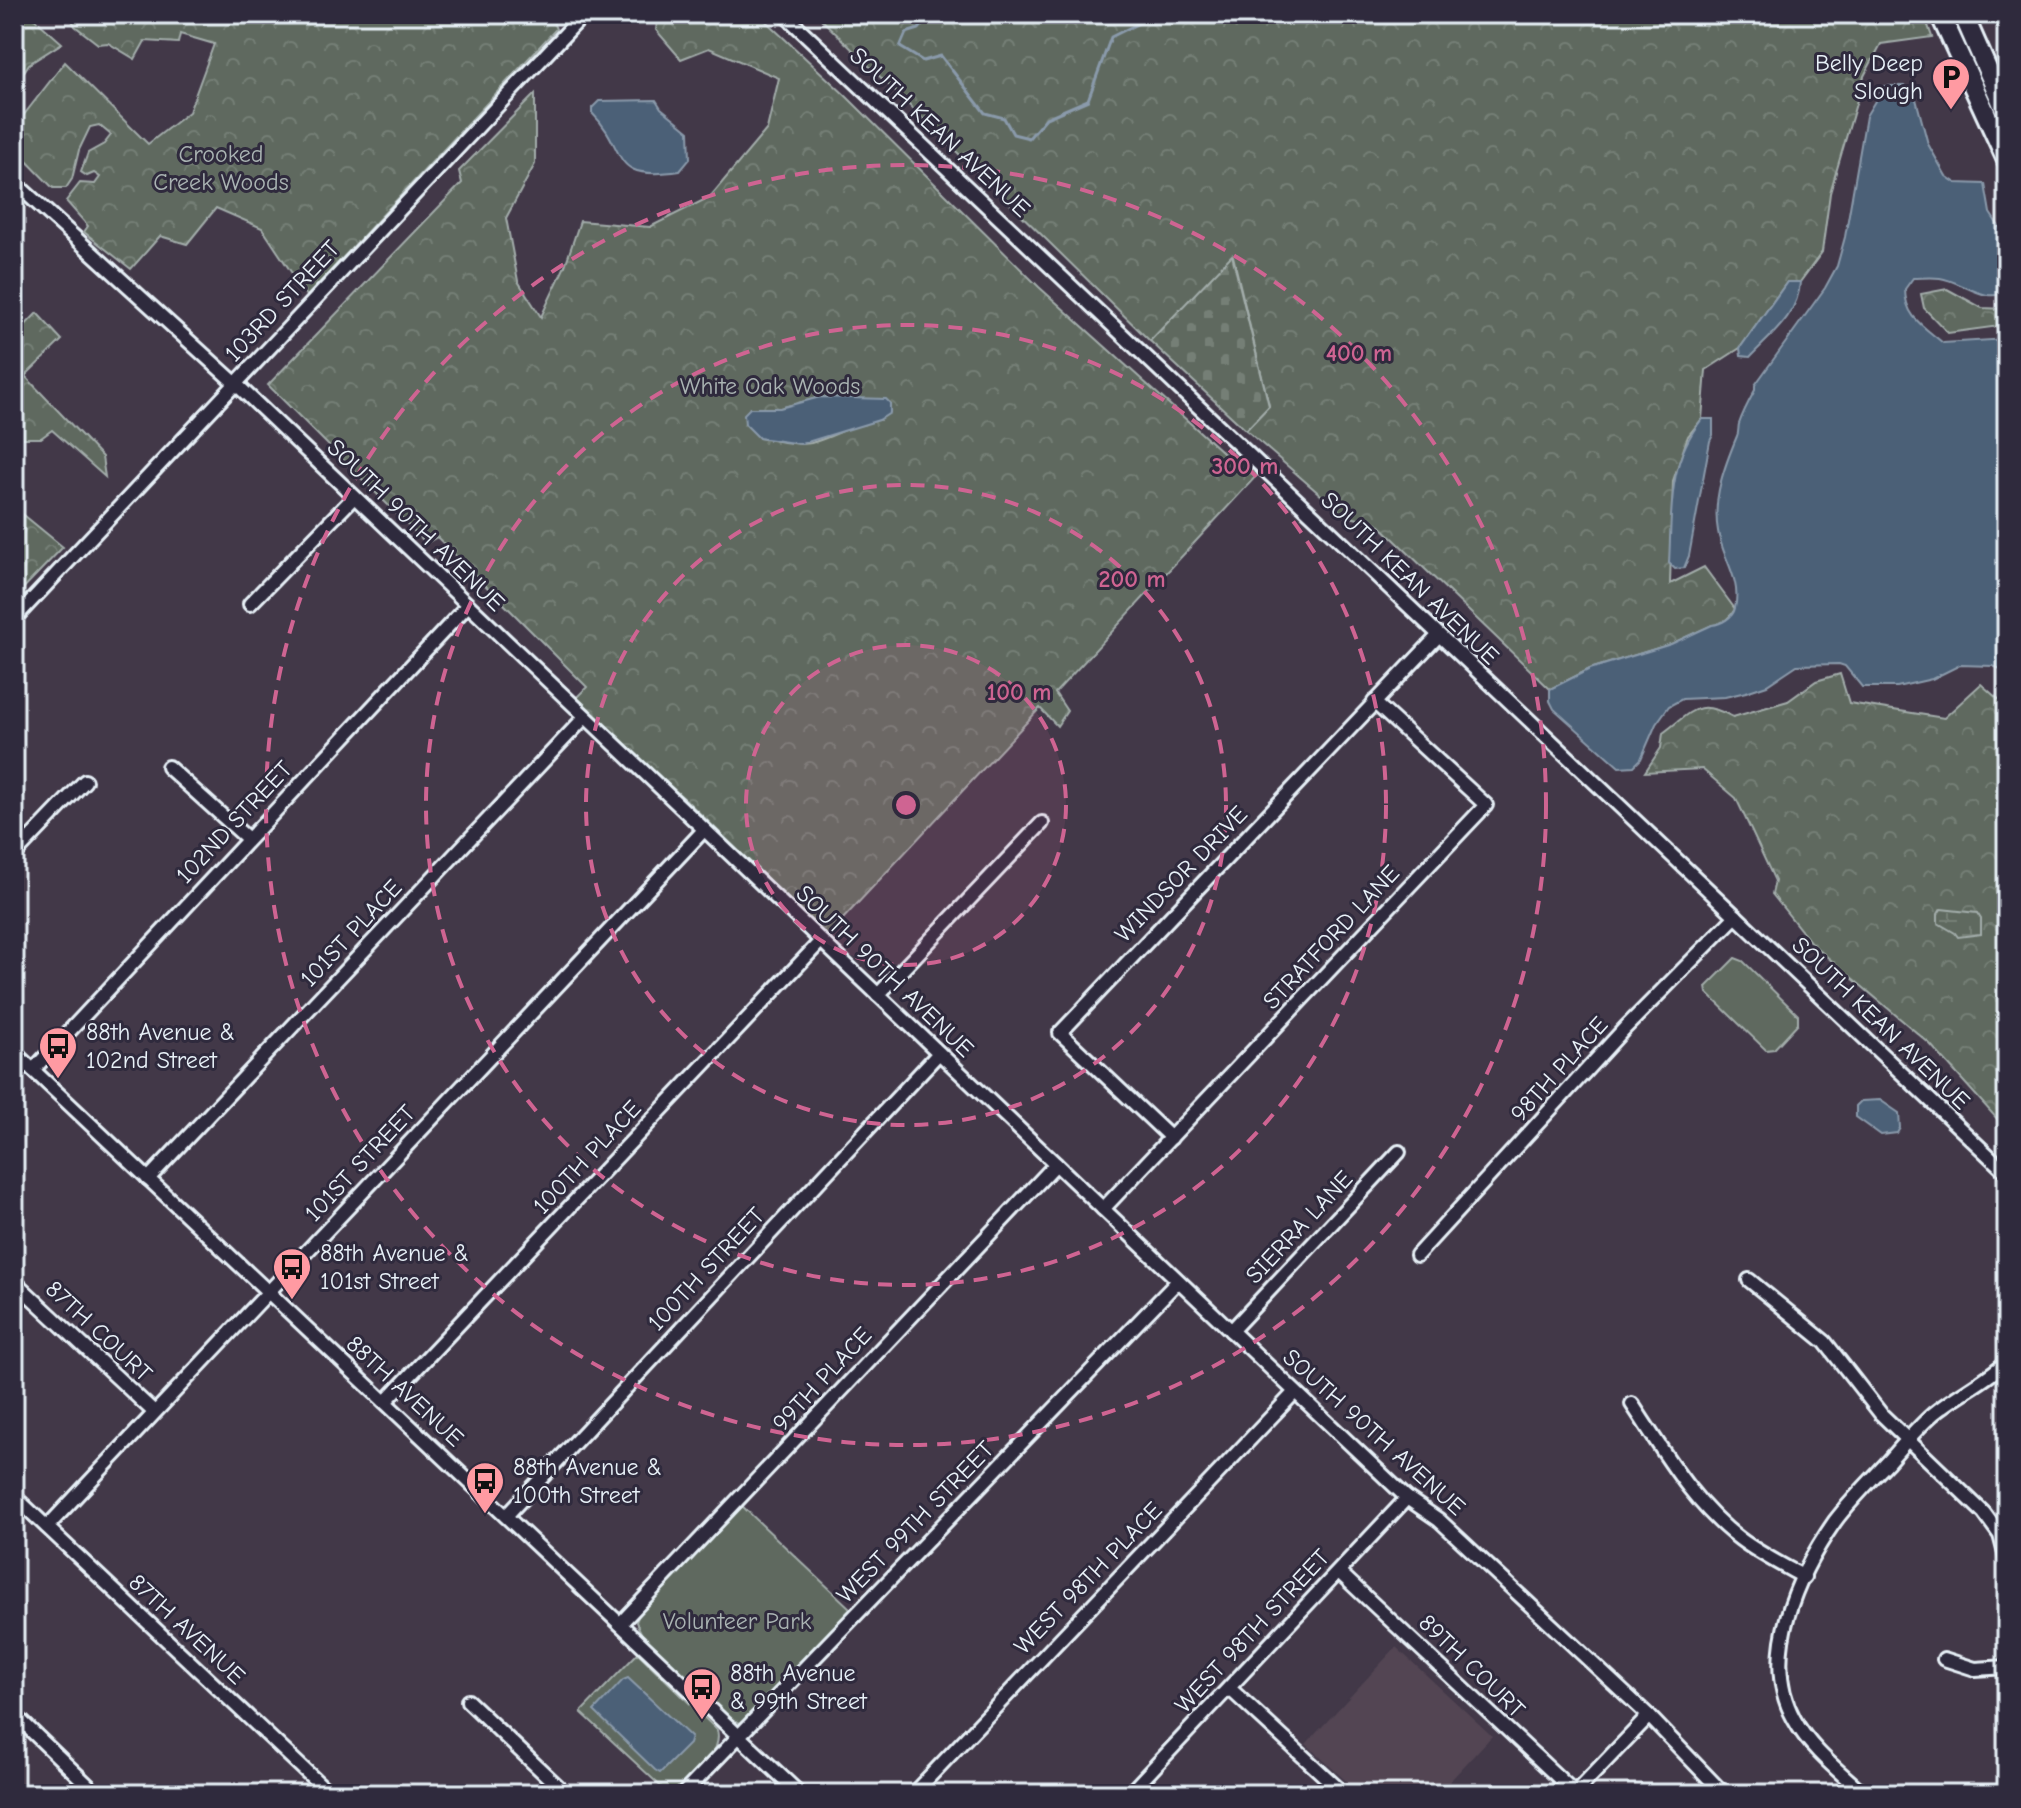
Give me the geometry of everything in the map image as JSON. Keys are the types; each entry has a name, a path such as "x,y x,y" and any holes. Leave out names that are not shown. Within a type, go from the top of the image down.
{"highway":[{"path":"1940,14 2007,160"},
{"path":"1963,14 2007,114"}],"street":[{"name":"103RD STREET","path":"14,619 584,14"},
{"name":"SOUTH KEAN AVENUE","path":"784,14 2007,1173"},
{"name":"SOUTH 90TH AVENUE","path":"14,182 235,383 1407,1498 1439,1520 1649,1716 1724,1794"},
{"path":"250,604 354,497"},
{"name":"102ND STREET","path":"33,1070 468,605"},
{"name":"WINDSOR DRIVE","path":"1171,1138 1060,1033 1439,635"},
{"name":"STRATFORD LANE","path":"1103,1209 1486,805 1374,702"},
{"name":"101ST PLACE","path":"148,1179 585,717"},
{"path":"168,767 248,839"},
{"path":"14,855 85,781"},
{"path":"878,995 1042,823"},
{"name":"101ST STREET","path":"47,1527 704,830"},
{"name":"98TH PLACE","path":"1417,1255 1625,1028 1736,916"},
{"name":"100TH PLACE","path":"385,1402 821,941"},
{"name":"88TH AVENUE","path":"14,1052 800,1794"},
{"name":"100TH STREET","path":"506,1516 939,1053"},
{"name":"SIERRA LANE","path":"1231,1331 1399,1152"},
{"name":"99TH PLACE","path":"620,1624 1056,1164"},
{"path":"1749,1280 1825,1342 1870,1402 1994,1525 2007,1561"},
{"name":"87TH COURT","path":"14,1281 154,1412"},
{"name":"WEST 99TH STREET","path":"683,1794 1178,1281"},
{"path":"1864,1794 1815,1748 1793,1718 1787,1704 1780,1661 1781,1638 1788,1613 1834,1523 1934,1413 1980,1384 2007,1361"},
{"name":"WEST 98TH PLACE","path":"913,1794 1295,1392"},
{"path":"1632,1404 1686,1486 1720,1522 1753,1549 1804,1577"},
{"name":"87TH AVENUE","path":"14,1496 330,1794"},
{"name":"WEST 98TH STREET","path":"1129,1794 1407,1498"},
{"name":"89TH COURT","path":"1339,1572 1574,1794"},
{"path":"1944,1659 1975,1669 2007,1667"},
{"path":"1229,1688 1344,1794"},
{"path":"468,1701 566,1794"},
{"path":"14,1714 97,1794"},
{"path":"1574,1794 1649,1716"}],"shaded area":[{"path":"1396,1647 1492,1736 1438,1794 1360,1794 1306,1744"}],"green space":[{"path":"14,14 29,14 62,43 29,64 14,87"},
{"name":"Crooked Creek Woods","path":"69,14 550,14 556,29 307,296 262,228 216,208 187,244 160,236 131,269 84,232 88,226 66,201 80,183 95,184 100,177 81,172 88,153 104,144 111,135 99,125 90,127 79,150 72,179 66,188 53,188 14,148 14,110 23,116 65,62 148,144 189,112 214,44 180,34 178,43 145,41 135,59 108,43 98,44 75,26"},
{"name":"White Oak Woods","path":"658,14 758,14 845,95 1039,287 1240,468 1260,472 1055,693 1067,711 1057,726 1040,708 827,936 686,800 573,701 587,687 437,537 426,543 268,385 462,183 459,171 535,94 535,164 506,218 518,281 541,317 565,266 580,221 650,227 710,197 767,129 779,78 709,48 681,59 656,30","holes":["820,397 856,397 879,420 805,444 759,438 750,408 780,408"]},
{"path":"816,14 1924,14 1932,37 1881,44 1864,76 1830,193 1822,252 1800,282 1787,282 1740,348 1706,370 1702,419 1688,436 1673,481 1670,584 1704,567 1735,609 1723,622 1671,644 1590,669 1550,689 1377,523 1345,516 1246,430 1269,406 1233,256 1150,341"},
{"path":"1232,255 1269,406 1246,430 1150,341"},
{"path":"1947,289 1982,308 2007,309 2007,325 1948,333 1924,308 1921,294"},
{"path":"37,313 62,340 25,376 102,457 105,477 52,430 41,438 14,438 14,337"},
{"path":"14,507 63,547 14,598"},
{"path":"1840,674 1849,703 1944,718 1981,684 1998,699 2007,696 2007,1130 1930,1044 1812,944 1772,894 1775,881 1736,798 1702,769 1645,772 1661,748 1663,733 1689,713 1711,708 1733,717 1788,701 1816,681"},
{"path":"1941,909 1977,913 1981,919 1981,934 1958,937 1938,923"},
{"path":"1735,958 1743,961 1798,1015 1798,1023 1774,1049 1766,1050 1707,993 1706,987"},
{"name":"Volunteer Park","path":"741,1505 851,1609 752,1716 740,1723 729,1718 643,1637 636,1622 640,1612"},
{"path":"638,1653 717,1730 718,1739 710,1757 674,1794 669,1794 581,1712"}],"water":[{"name":"Belly Deep Slough","path":"1884,86 1905,86 1916,99 1928,144 1946,176 1956,183 1985,184 1990,213 2007,239 2007,291 1999,295 1982,294 1940,278 1913,278 1905,289 1912,314 1943,343 2007,339 2007,672 1993,666 1960,665 1932,679 1897,687 1862,687 1845,666 1797,665 1767,685 1746,692 1725,697 1682,699 1669,706 1656,724 1641,759 1634,766 1619,767 1554,709 1550,689 1590,669 1671,644 1723,622 1734,612 1736,588 1720,541 1717,519 1718,494 1724,470 1755,385 1825,288 1837,266 1866,116"},
{"path":"656,100 661,108 689,131 690,159 680,171 640,172 630,168 592,113 592,108 599,101"},
{"path":"1787,282 1800,282 1795,304 1789,314 1750,357 1741,356 1740,348"},
{"path":"820,397 886,399 890,403 890,413 879,420 801,444 759,438 745,424 744,414 750,408 780,408"},
{"path":"1702,419 1713,419 1713,435 1689,556 1684,568 1675,569 1669,563 1677,470 1682,453"},
{"path":"1880,1100 1899,1113 1900,1128 1897,1133 1881,1135 1856,1117 1856,1106 1861,1101"},
{"path":"628,1678 691,1737 689,1744 660,1773 594,1711"}],"waterway":[{"path":"931,14 919,29 906,33 900,47 923,61 941,56 985,113 1004,118 1013,134 1029,138 1046,118 1088,100 1111,37 1143,21 1149,14"}],"place":[{"name":"Belly Deep Slough","path":"1951,111"},
{"name":"88th Avenue & 102nd Street","path":"58,1080"},
{"name":"88th Avenue & 101st Street","path":"292,1301"},
{"name":"88th Avenue & 100th Street","path":"485,1515"},
{"name":"88th Avenue & 99th Street","path":"702,1721"}]}
